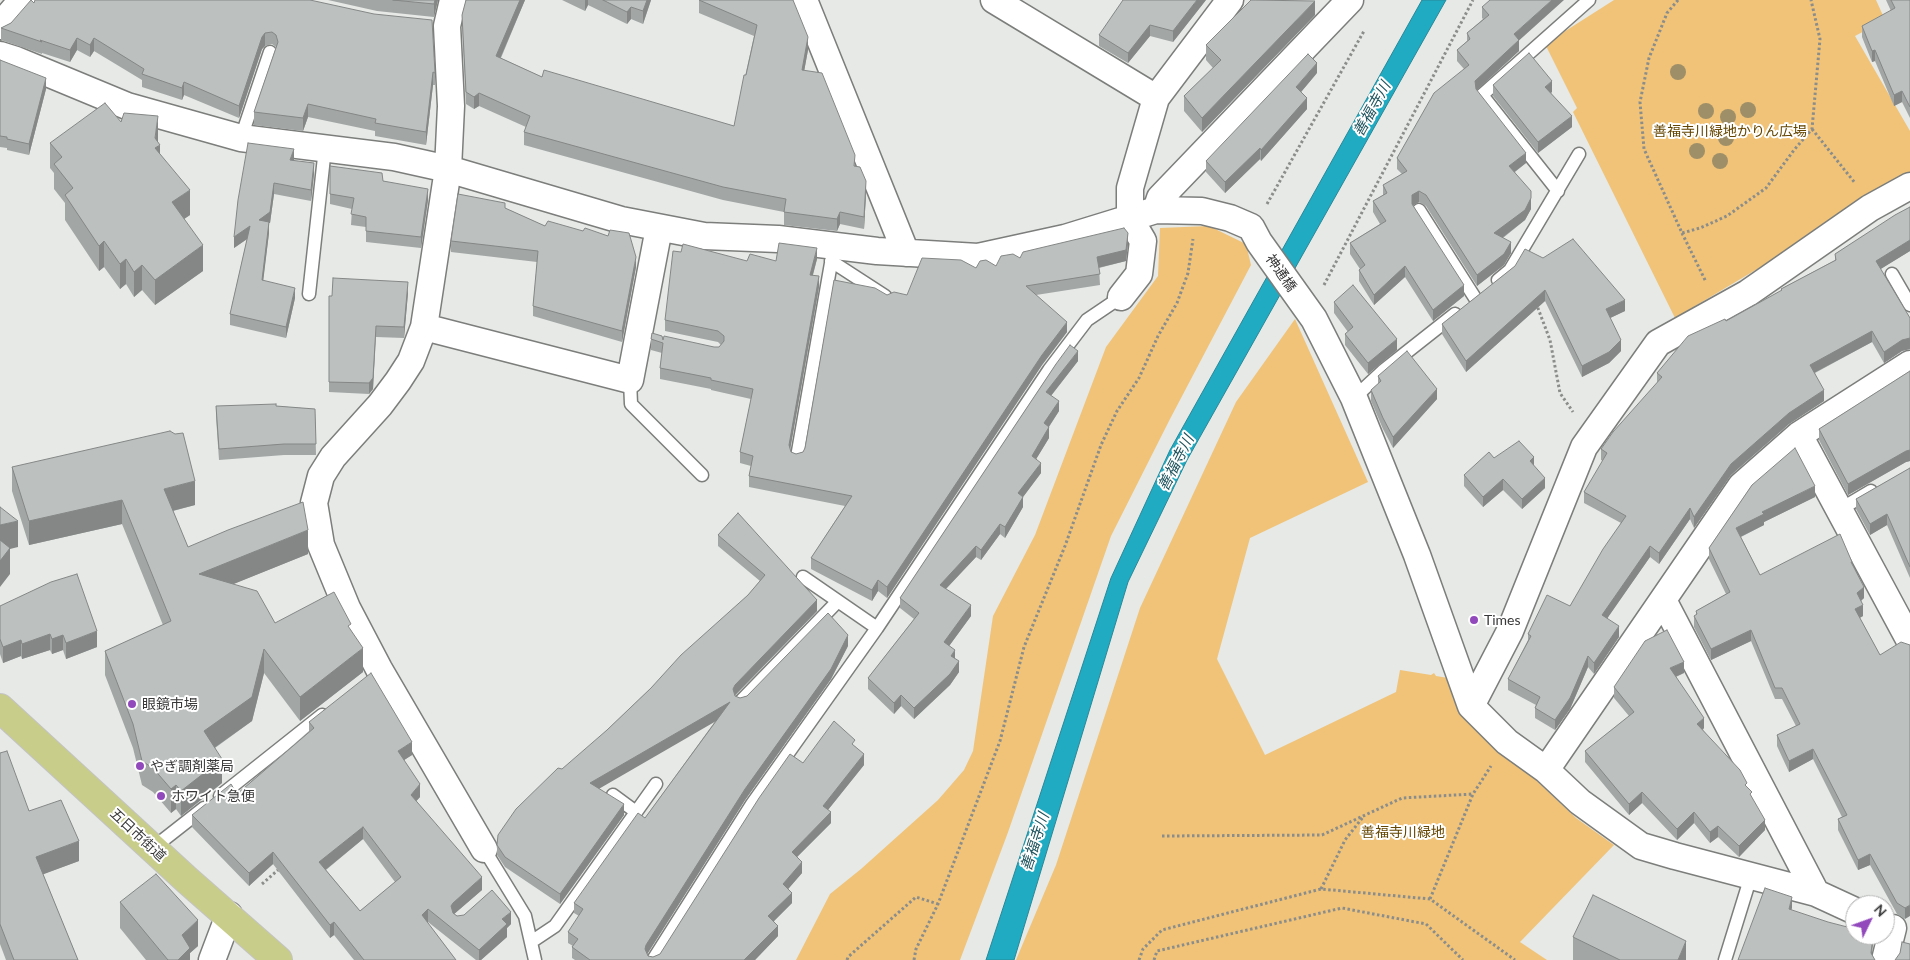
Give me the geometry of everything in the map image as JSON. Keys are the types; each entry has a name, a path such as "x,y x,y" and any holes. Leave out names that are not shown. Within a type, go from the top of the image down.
{"main road":[{"name":"五日市街道","path":"0,708 278,960"}],"street":[{"path":"0,26 22,0"},
{"path":"452,0 442,26 451,106 448,169 424,328 411,361 380,405 333,457 321,476 309,505 322,545 375,672 484,849"},
{"path":"804,0 906,253"},
{"path":"994,0 1156,98"},
{"path":"1121,297 1139,274 1143,241 1130,219 1130,188 1156,98 1230,0"},
{"path":"0,55 127,106 241,138 394,157 448,169 621,220 659,228 704,236 778,239 832,253 906,253 978,257 1065,238 1156,210 1160,198 1350,0"},
{"path":"1845,906 1816,893 1641,846 1580,802 1546,770 1507,742 1471,706 1510,632 1584,447 1658,343 1748,293 1870,208 1910,186"},
{"name":"神通橋","path":"1156,210 1202,211 1230,218 1250,227 1308,312 1354,398 1417,555 1471,706"},
{"path":"424,328 630,380 644,334 659,228"},
{"path":"1546,770 1741,486 1799,435 1910,364"},
{"path":"1799,435 1839,510 1900,600 1910,641"},
{"path":"1663,600 1816,893"},
{"path":"212,960 228,914"},
{"path":"1885,960 1896,928"}],"lane":[{"path":"1558,191 1482,95 1589,0"},
{"path":"241,138 270,52"},
{"path":"309,294 326,148"},
{"path":"1354,398 1384,370 1510,270 1579,154"},
{"path":"1419,210 1482,292"},
{"path":"798,457 832,253 888,298"},
{"path":"1892,274 1910,305"},
{"path":"653,960 752,804 877,628 1049,370 1087,320 1121,297"},
{"path":"630,380 631,404 702,475"},
{"path":"1839,510 1878,487"},
{"path":"803,576 877,628"},
{"path":"741,701 838,600"},
{"path":"153,848 332,706"},
{"path":"530,942 555,926 656,784"},
{"path":"613,795 636,812"},
{"path":"484,849 525,916 535,960"},
{"path":"1725,960 1751,876"},
{"path":"492,893 504,881"}],"path":[{"path":"1308,312 1322,289 1473,0"},
{"path":"1678,0 1667,13 1649,58 1640,102 1644,149 1718,309"},
{"path":"1682,233 1700,228 1727,216 1766,188 1812,129 1820,39 1811,0"},
{"path":"1281,178 1367,25"},
{"path":"1812,129 1867,199 1870,208"},
{"path":"914,960 916,949 938,904 1000,741 1024,647 1065,546 1101,444 1117,411 1139,378 1158,336 1178,303 1188,273 1194,232"},
{"path":"1536,303 1550,340 1560,393 1591,437"},
{"path":"1430,899 1473,794 1507,742"},
{"path":"1162,836 1322,835 1402,798 1473,794"},
{"path":"1321,889 1345,840 1365,814"},
{"path":"262,884 278,870"},
{"path":"1139,960 1143,949 1162,930 1321,889 1430,899 1515,960"},
{"path":"847,960 848,957 916,897 938,904"},
{"path":"1154,960 1157,951 1342,908 1426,924 1463,960"}],"green space":[{"name":"善福寺川緑地かりん広場","path":"1614,0 1876,0 1885,20 1855,36 1910,131 1910,178 1675,318 1573,112 1577,108 1545,44"},
{"path":"1209,226 1246,244 1251,265 1111,536 1007,835 960,960 796,960 830,894 938,800 964,770 973,751 993,616 1035,535 1106,347 1158,276 1160,228"},
{"name":"善福寺川緑地","path":"1295,319 1368,482 1250,538 1217,659 1265,755 1396,692 1400,670 1431,675 1434,673 1436,676 1448,678 1453,699 1459,707 1576,818 1614,845 1520,942 1547,960 1016,960 1056,865 1140,608 1236,402"}],"water":[{"name":"善福寺川","path":"1422,0 1446,0 1187,460 1128,582 1014,960 986,960 1111,578 1170,450"}],"building":[{"path":"31,0 34,3 35,0 310,0 374,14 432,20 435,73 433,72 426,132 375,123 376,119 308,104 303,118 254,112 278,42 276,35 272,32 265,33 262,37 239,106 184,82 182,88 142,74 144,69 94,38 90,45 77,38 70,50 1,28 11,23"},
{"path":"393,0 435,0 434,4"},
{"path":"466,0 520,0 496,56 542,77 544,70 734,126 744,75 746,75 757,25 699,0 793,0 808,37 802,70 822,73 855,155 854,166 860,167 866,181 864,217 840,212 837,219 784,212 786,199 723,187 524,132 530,116 479,93 474,97 466,92 462,15"},
{"path":"603,0 647,0 643,11 631,7 627,12"},
{"path":"1123,0 1197,0 1173,31 1150,25 1128,53 1099,35"},
{"path":"1251,0 1315,1 1202,118 1184,96 1221,60 1206,45"},
{"path":"1490,0 1552,0 1514,34 1519,40 1475,81 1476,89 1526,153 1509,166 1531,191 1531,198 1525,210 1494,233 1511,242 1504,254 1477,275 1426,195 1419,191 1412,195 1412,204 1464,285 1433,310 1405,266 1374,295 1359,270 1365,265 1350,243 1386,221 1373,201 1387,193 1383,185 1407,171 1397,158 1434,93 1469,65 1457,50 1470,39 1467,33 1489,15 1482,7"},
{"path":"1891,0 1910,0 1910,107 1902,91 1894,95 1875,50 1872,51 1862,26 1895,8"},
{"path":"1529,53 1552,81 1545,87 1572,116 1538,142 1493,85"},
{"path":"1308,54 1317,63 1296,87 1307,98 1261,150 1260,148 1225,182 1206,161"},
{"path":"0,60 46,78 29,144 0,136"},
{"path":"105,103 121,122 124,113 158,116 155,138 160,145 155,148 190,190 172,202 203,245 155,280 142,265 134,272 126,259 120,264 104,241 99,246 65,195 73,188 54,164 62,157 50,143"},
{"path":"248,143 294,149 290,160 314,163 311,190 274,183 270,212 259,220 269,222 262,280 295,288 286,327 230,314 250,226 234,237"},
{"path":"330,166 382,173 383,181 428,189 421,237 366,231 366,217 351,214 354,198 330,194"},
{"path":"458,194 505,203 505,208 545,226 548,221 583,231 585,228 608,236 610,230 629,233 636,257 622,331 533,306 538,251 451,241"},
{"path":"1910,207 1910,240 1876,261 1910,318 1910,338 1902,340 1884,352 1872,331 1810,365 1824,390 1789,413 1731,464 1694,517 1690,508 1659,553 1650,546 1602,615 1619,626 1594,663 1588,656 1570,698 1555,720 1535,708 1540,697 1508,679 1531,636 1528,634 1547,595 1570,606 1603,549 1626,516 1584,492 1607,453 1601,449 1613,432 1662,377 1657,373 1688,336 1725,319 1726,321 1836,260 1835,254"},
{"path":"1124,228 1128,233 1126,250 1097,257 1100,274 1026,286 1067,322 1042,355 887,587 878,580 872,590 811,558 852,496 749,476 753,456 740,452 753,389 660,368 663,343 651,339 652,333 662,336 663,340 664,336 714,347 719,347 724,341 724,336 718,331 665,320 673,251 681,252 683,244 747,261 750,254 776,261 779,243 817,248 810,275 819,276 789,445 791,452 796,454 803,452 805,448 834,280 875,288 887,295 894,292 907,295 922,258 961,260 976,268 980,261 986,260 996,266 1001,256 1013,254 1020,258 1023,252"},
{"path":"1573,239 1625,300 1606,309 1621,340 1609,352 1582,366 1545,290 1466,361 1442,324 1515,266 1525,249 1543,258"},
{"path":"333,278 408,282 404,327 376,326 373,378 369,383 329,382 329,296 332,296"},
{"path":"1353,285 1397,339 1368,363 1345,334 1353,327 1334,302"},
{"path":"1070,345 1078,351 1046,392 1059,401 1044,423 1049,427 1032,456 1041,463 1018,493 1023,497 1005,527 1000,524 981,550 976,546 940,585 971,605 944,642 955,650 951,656 959,661 950,674 914,708 901,695 894,703 868,678 919,613 900,598"},
{"path":"1407,351 1437,389 1393,437 1371,390 1381,381 1378,376"},
{"path":"1910,371 1910,450 1848,484 1819,429"},
{"path":"276,404 276,406 315,409 316,444 284,444 219,449 216,406"},
{"path":"170,431 175,434 183,433 195,481 164,489 188,547 303,502 308,530 199,574 257,591 275,623 334,592 351,624 348,626 363,648 300,697 264,649 252,697 204,731 222,759 181,791 176,785 171,789 153,768 142,761 133,724 105,651 171,621 122,500 29,521 12,467"},
{"path":"1519,441 1534,457 1530,461 1545,478 1522,499 1503,479 1483,497 1464,475 1489,452 1494,458"},
{"path":"1795,448 1815,486 1762,512 1764,514 1736,528 1760,575 1840,534 1851,562 1864,587 1857,593 1863,605 1855,609 1880,655 1901,642 1910,645 1910,905 1905,908 1897,903 1895,895 1893,895 1870,854 1858,860 1838,819 1847,815 1813,749 1789,761 1777,735 1800,724 1782,688 1775,688 1751,630 1711,649 1694,616 1697,614 1696,611 1730,592 1709,548 1752,485"},
{"path":"1910,468 1910,567 1887,514 1870,524 1856,499"},
{"path":"0,507 18,521 0,525"},
{"path":"738,513 817,600 735,685 733,689 735,696 740,698 747,696 828,613 848,635 831,669 745,789 646,945 645,949 648,956 653,957 660,954 759,798 790,754 803,763 834,721 855,740 852,744 864,754 823,806 831,812 792,852 802,862 783,884 792,893 768,916 778,926 744,960 590,960 572,947 578,939 568,932 583,909 574,903 638,813 645,818 730,702 590,783 624,804 560,894 505,857 497,845 498,835 516,809 558,768 562,769 607,730 651,688 681,655 748,595 765,575 718,535"},
{"path":"0,540 10,548 0,561"},
{"path":"77,574 97,631 66,643 63,635 52,639 50,634 22,644 21,640 3,647 0,639 0,606 51,582"},
{"path":"1667,630 1684,662 1670,668 1704,718 1697,724 1740,770 1747,783 1745,785 1752,792 1750,794 1765,820 1739,846 1718,826 1710,832 1694,812 1677,829 1642,792 1629,804 1585,751 1634,712 1614,687 1645,641"},
{"path":"371,673 412,742 398,751 420,784 411,795 482,877 453,903 451,906 453,913 457,916 464,915 492,890 511,912 502,919 507,924 479,950 428,909 422,915 456,960 364,960 334,922 330,925 273,852 249,873 192,815 231,784 237,794 314,728 309,722","holes":["363,827 401,877 360,911 319,862"]},
{"path":"7,751 29,811 61,800 79,841 36,857 78,960 14,960 0,924 0,753"},
{"path":"156,874 198,920 182,935 190,948 178,960 168,960 120,902"},
{"path":"1765,888 1792,897 1789,909 1845,926 1845,945 1872,945 1871,953 1875,960 1738,960"},
{"path":"1593,895 1686,941 1678,960 1620,960 1573,937"},
{"path":"1902,942 1910,944 1910,960 1895,960 1900,953"}],"place":[{"name":"Times","path":"1474,620"},
{"name":"眼鏡市場","path":"132,704"},
{"name":"やぎ調剤薬局","path":"140,766"},
{"name":"ホワイト急便","path":"161,796"}]}
